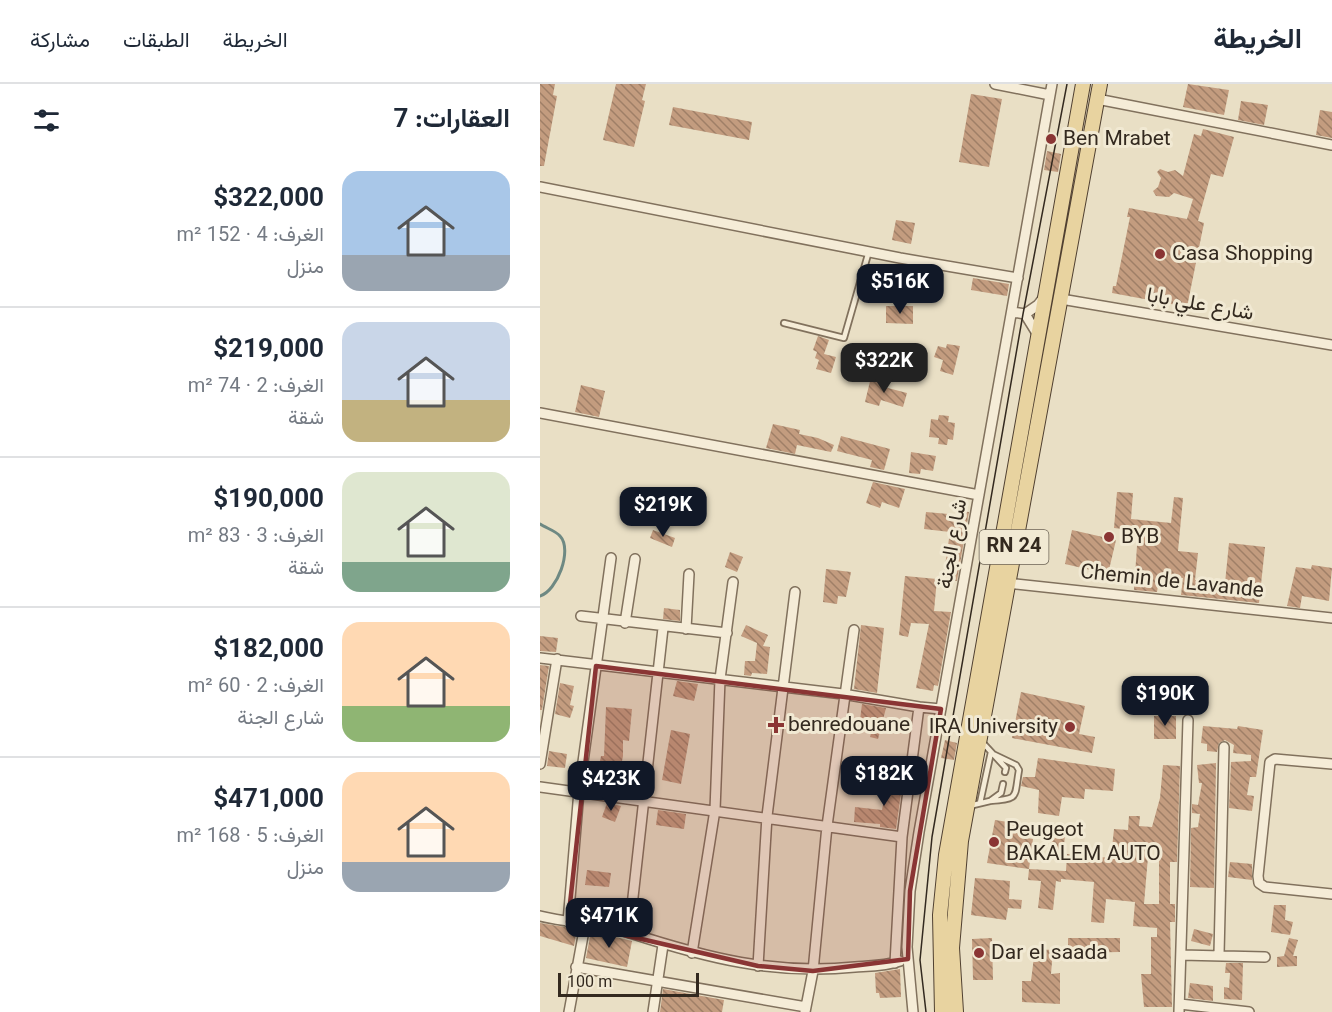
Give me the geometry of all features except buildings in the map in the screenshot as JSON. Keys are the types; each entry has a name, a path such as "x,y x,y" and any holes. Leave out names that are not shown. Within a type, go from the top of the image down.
{"main road":[{"name":"RN 24","path":"942,1012 940,915 946,855 1083,84"},
{"name":"RN 24","path":"956,1012 953,925 973,805 979,738 1100,84"}],"street":[{"path":"995,84 1050,95"},
{"name":"شارع الجنة","path":"913,1012 908,959 910,891 940,709 1013,312 1052,84"},
{"path":"1097,99 1332,145"},
{"path":"540,187 1018,278"},
{"path":"1013,312 1025,314 1038,305 1045,295"},
{"name":"شارع علي بابا","path":"1062,299 1332,345"},
{"path":"1025,314 1038,335"},
{"path":"540,414 979,495"},
{"path":"568,922 579,791 610,558"},
{"path":"625,623 635,559"},
{"path":"686,629 689,574"},
{"path":"692,953 715,810 720,679 733,582"},
{"name":"Chemin de Lavande","path":"1007,583 1332,618"},
{"path":"758,966 767,816 795,591"},
{"path":"581,616 603,621 727,633"},
{"path":"629,933 663,627"},
{"path":"576,967 806,1010 813,971 843,694 854,630"},
{"path":"540,658 843,694 940,709"},
{"path":"540,764 557,659"},
{"path":"895,963 902,837 919,707"},
{"path":"1188,720 1179,1008 1249,1012"},
{"path":"1219,954 1224,747"},
{"path":"1332,764 1275,759 1270,762 1258,876 1259,883 1265,887 1332,894"},
{"path":"540,787 767,816 902,837"},
{"path":"540,916 629,933 692,953 758,966 813,971 895,963 908,959"},
{"path":"569,1012 585,925"},
{"path":"653,1012 663,945"},
{"path":"1181,955 1219,954 1265,957"}],"lane":[{"path":"784,323 844,338 869,251"},
{"path":"979,738 1006,768 1005,772"},
{"path":"973,805 1011,800 1014,796 1019,770 1016,765 992,753"},
{"path":"973,805 992,753"},
{"path":"990,801 1001,793 1003,784"}],"highlighted area":[{"path":"596,666 941,709 910,891 908,959 813,971 758,966 568,922"}],"waterway":[{"path":"540,524 560,536 564,542 565,551 557,579 546,593 540,596"}],"tram line":[{"path":"926,1012 920,960 932,837 1023,314 1067,84"}],"place":[{"name":"Ben Mrabet","path":"1051,139"},
{"name":"Casa Shopping","path":"1160,254"},
{"name":"BYB","path":"1109,537"},
{"name":"benredouane","path":"776,725"},
{"name":"IRA University","path":"1070,727"},
{"name":"Peugeot BAKALEM AUTO","path":"994,842"},
{"name":"Dar el saada","path":"979,953"}]}
